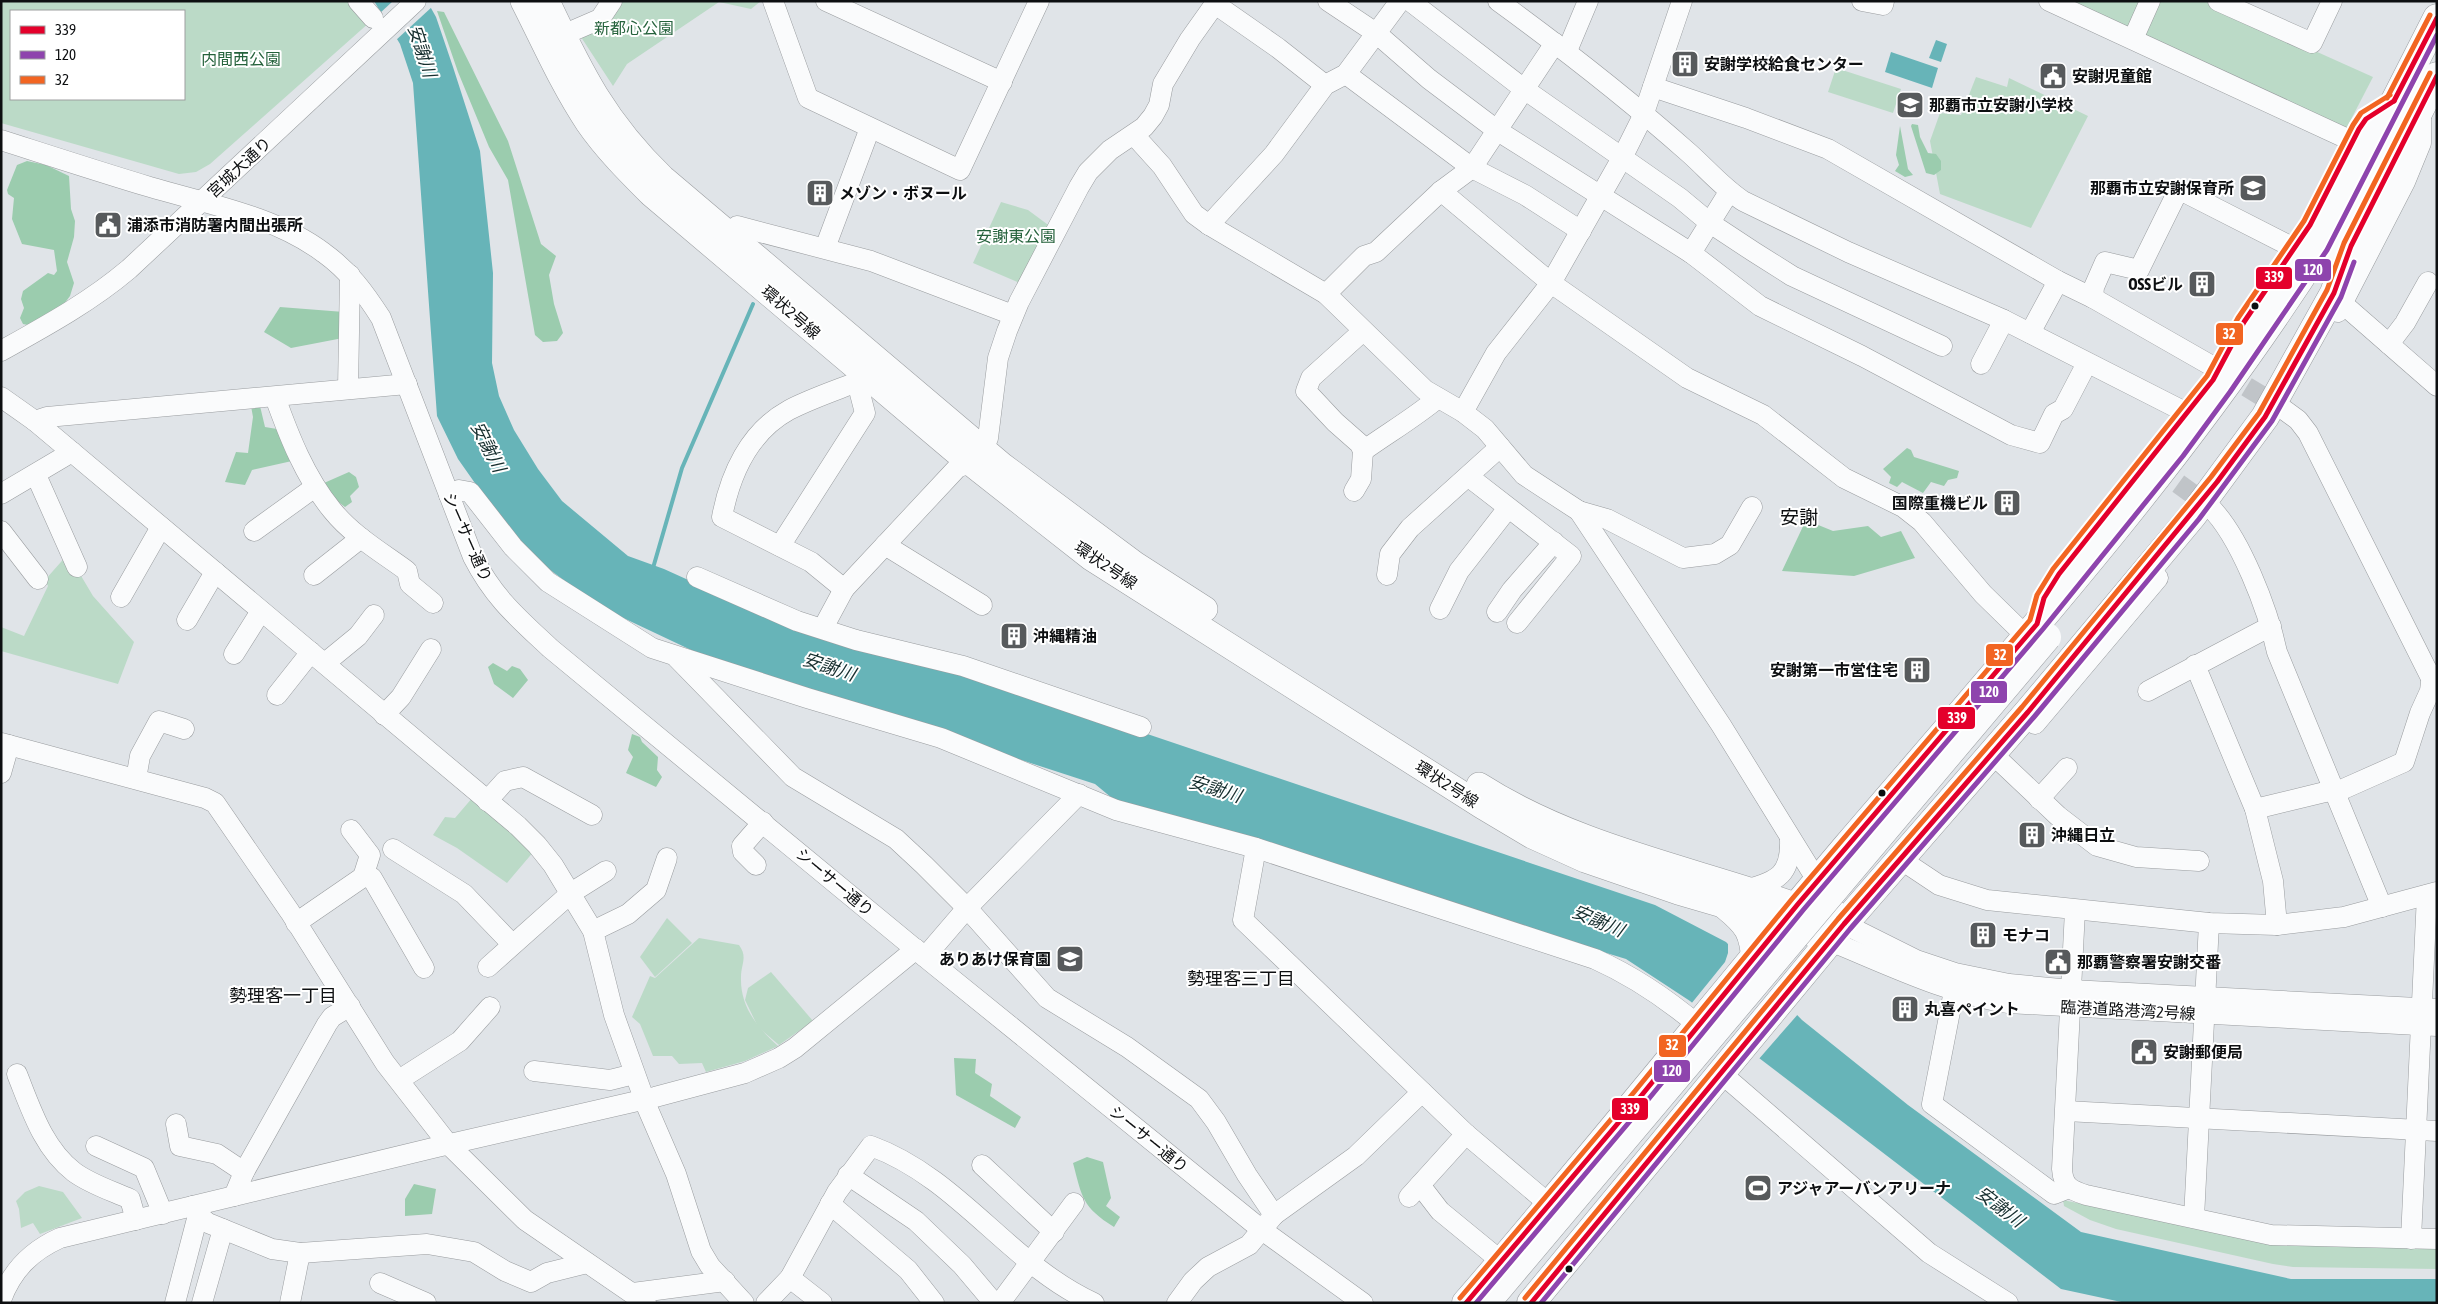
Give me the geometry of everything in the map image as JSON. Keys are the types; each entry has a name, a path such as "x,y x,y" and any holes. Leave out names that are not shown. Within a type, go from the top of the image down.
{"highway":[{"path":"1486,1303 2043,636 2181,475 2222,418 2272,341 2437,18"},
{"path":"1466,1303 1703,1022 1817,882 2043,636 2185,498 2228,440 2297,336 2352,246 2437,76"},
{"path":"1531,1303 1742,1050 1837,932 2028,712 2192,515 2265,417 2334,293 2352,246"},
{"path":"1509,1303 2043,636"}],"main road":[{"name":"環状2号線","path":"523,1 564,83 588,123 618,161 651,194 722,241"},
{"name":"環状2号線","path":"547,1 581,72 599,103 634,150 722,241 867,374 976,457 1135,564 1488,790 1538,818 1580,836 1683,871 1748,889 1791,913 1837,932"},
{"name":"環状2号線","path":"976,457 1091,558 1532,836 1585,860 1725,907 1791,913"},
{"path":"1725,907 1742,921 1750,932 1753,962"}],"street":[{"path":"358,1 376,27"},
{"name":"宮城大通り","path":"1,351 64,316 108,287 202,202 376,27 416,1"},
{"path":"563,35 600,19 612,1"},
{"path":"773,1 808,98 960,170 1039,1"},
{"path":"826,1 1002,82"},
{"path":"1328,1 1376,33 1429,79 1498,132 1691,253 1760,306 1862,356 2011,435 2040,443 2054,414 2063,409 2087,363"},
{"path":"1209,225 1274,154 1325,85 1346,74 1400,1"},
{"path":"1410,1 1524,89 1680,198 1710,223 1792,276 1942,346"},
{"path":"1498,1 1598,75 1643,116 1689,153 1729,192 1767,214 2004,320 2188,414"},
{"path":"1326,294 1364,256 1376,252 1441,191 1472,168 1498,132 1524,89 1561,47 1588,1"},
{"path":"1463,412 1496,353 1551,283 1622,158 1643,116 1682,1"},
{"path":"1862,1 1884,5 1884,1"},
{"path":"2049,1 2352,141"},
{"path":"2133,39 2150,1"},
{"path":"2218,1 2312,44 2332,1"},
{"path":"823,628 844,590 957,468 976,457 988,438 998,358 1013,315 1088,172 1110,150 1134,135 1153,116 1159,105 1163,84 1190,39 1216,3 1325,85"},
{"path":"1346,74 1472,168 1526,194 1581,231"},
{"path":"1653,87 1828,149 2058,281 2093,298 2219,370"},
{"path":"2043,636 2044,598 2059,574 2152,464 2188,414 2219,370 2244,322 2310,225 2352,141 2366,119 2394,101"},
{"path":"1954,796 1982,779 2002,763 2088,663 2261,445 2343,304 2405,182 2421,143 2421,109"},
{"path":"825,248 870,128"},
{"path":"1134,135 1162,166 1194,214 1209,225 1326,294 1425,390 1463,412 1485,429 1524,475 1579,510 1607,519 1682,558 1716,554 1730,545 1752,507"},
{"name":"シーサー通り","path":"1,140 233,211 288,232 324,252 350,275 365,293 381,318 473,557 487,583 503,605 550,648 763,822 920,954 1268,1223 1363,1303"},
{"path":"1441,191 1551,283 1687,378 1763,415 1844,478 1903,508 1922,522 1982,594 2043,636"},
{"path":"1691,253 1729,192"},
{"path":"2093,298 2094,287 2105,262 2139,270 2176,195 2184,192 2294,248"},
{"path":"722,241 737,226 825,248 871,261 1013,315"},
{"path":"348,389 350,275"},
{"path":"2030,333 2058,281"},
{"path":"2389,344 2405,323 2428,282"},
{"path":"2343,304 2437,386"},
{"path":"1981,364 2004,320"},
{"path":"1354,491 1361,479 1363,451 1360,444 1335,422 1306,391 1311,378 1363,331"},
{"path":"780,546 865,414 867,374 788,411 757,435 736,468 722,517 811,562 844,590"},
{"path":"35,421 47,416 407,384"},
{"path":"1,397 35,421 318,657 537,845 571,893 593,932 614,1015 634,1074 676,1174 701,1251 710,1266 744,1303"},
{"path":"275,397 287,430 315,487 333,511 361,538 406,571 410,584 433,603"},
{"path":"1363,451 1398,426 1412,419 1438,398"},
{"path":"2255,808 2341,790 2404,762 2420,713 2435,677 2308,433 2298,420 2283,409"},
{"path":"1387,574 1390,554 1410,528 1469,477 1500,446"},
{"path":"1,494 72,452"},
{"path":"36,475 77,567"},
{"path":"1469,477 1571,556 1517,622"},
{"path":"254,531 315,487"},
{"path":"449,495 459,490 470,492 513,547 548,582 652,648 941,738 1116,810 1256,848 1595,959 1622,971 1703,1022"},
{"path":"1440,610 1459,572 1508,508"},
{"path":"2211,508 2239,550 2271,626 2277,652 2382,907"},
{"path":"1579,510 1721,725 1817,882 1837,932"},
{"path":"121,597 161,527"},
{"path":"1,531 38,579"},
{"path":"314,575 361,538"},
{"path":"1497,612 1512,590 1554,542"},
{"path":"885,545 982,605"},
{"path":"187,620 215,572"},
{"path":"697,577 798,621 856,640 963,666 1141,727"},
{"path":"234,654 261,611"},
{"path":"278,695 318,657 358,636 374,614"},
{"path":"2148,690 2271,626"},
{"path":"384,715 401,697 431,649"},
{"path":"675,656 793,777 896,839 967,908 1047,998 1127,1047 1199,1099 1216,1122 1247,1175 1268,1223"},
{"path":"2195,666 2255,808 2273,881 2277,925"},
{"path":"136,779 140,756 159,721 184,729"},
{"path":"1,773 5,744 205,798 215,803 296,922 385,1063 448,1144 525,1220 640,1298 724,1281"},
{"path":"2002,763 2039,799 2097,846 2136,857 2199,862"},
{"path":"2039,799 2067,768"},
{"path":"487,801 505,781 523,777 592,815"},
{"path":"3,1292 20,1266 44,1245 60,1238 163,1214 196,1211 234,1196 645,1099 745,1073 779,1058 920,954 1079,794"},
{"path":"756,865 742,852 742,846 763,822"},
{"path":"296,922 363,877 370,855 351,830"},
{"path":"1748,889 1767,884 1781,874 1789,860 1790,840"},
{"path":"1256,848 1243,920 1466,1134 1549,1204"},
{"path":"393,849 464,894 512,944"},
{"path":"593,932 628,914 656,890 667,858"},
{"path":"1900,858 1939,885 1974,897 2075,910 2209,923 2277,925 2344,917 2432,894 2429,1017 2415,1129 2410,1238"},
{"path":"488,967 571,893 606,871"},
{"path":"363,877 372,878 424,968"},
{"path":"2075,910 2062,1169 2063,1177 2069,1188 2086,1195 2291,1238 2437,1239"},
{"path":"2194,1218 2209,923"},
{"name":"臨港道路港湾2号線","path":"1837,932 1954,991 2008,1002 2071,998 2429,1017"},
{"name":"臨港道路港湾2号線","path":"1837,932 1955,973 2071,998"},
{"path":"1954,991 1932,1104 2054,1194 2069,1188"},
{"path":"234,1196 244,1172 327,1024 332,1017 350,1006"},
{"path":"399,1080 460,1041 490,1006"},
{"path":"534,1071 610,1080 634,1074"},
{"path":"17,1074 45,1138 58,1157 76,1173 130,1199 136,1220"},
{"path":"1722,1074 1929,1253 2005,1302"},
{"path":"1176,1303 1208,1267 1249,1244 1268,1223 1356,1156 1422,1092"},
{"path":"2066,1111 2437,1131"},
{"path":"176,1124 180,1146 217,1154 244,1172"},
{"path":"1466,1134 1414,1191 1501,1261"},
{"path":"96,1146 144,1168 163,1214"},
{"path":"766,1303 790,1278 848,1175 872,1146 892,1153 948,1190 1048,1278 1070,1292 1094,1303"},
{"path":"982,1164 1054,1232"},
{"path":"848,1175 916,1221 962,1265 994,1303"},
{"path":"1000,1303 1074,1203"},
{"path":"830,1204 908,1270 934,1303"},
{"path":"196,1211 208,1223 224,1230 272,1248 300,1253 427,1244 474,1252 505,1271 531,1282 548,1273 588,1263"},
{"path":"175,1303 196,1211"},
{"path":"202,1303 224,1230"},
{"path":"290,1303 300,1253"},
{"path":"790,1278 822,1303"},
{"path":"380,1283 426,1303"}],"green space":[{"name":"内間西公園","path":"1,1 352,1 370,22 210,164 196,172 179,174 1,123"},
{"name":"新都心公園","path":"620,1 761,1 751,9 719,2 627,64 613,86 581,37"},
{"path":"2070,1 2204,1 2373,77 2345,131"},
{"path":"437,11 444,12 508,141 541,244 556,256 549,275 554,304 563,333 557,341 543,342 535,335 508,180 489,147 458,72"},
{"path":"1836,68 1901,89 1893,113 1828,92"},
{"path":"1976,77 2007,87 2009,78 2088,116 2031,228 1940,194 1930,141 1940,113 1961,115"},
{"path":"1912,124 1918,125 1920,137 1928,153 1936,154 1941,161 1941,170 1934,175 1926,173 1911,126"},
{"path":"1900,126 1908,169 1913,175 1905,177 1895,171 1899,165 1896,155"},
{"path":"27,161 46,165 69,176 71,209 75,221 74,237 67,262 74,283 70,296 64,304 28,325 23,324 20,318 24,308 21,299 23,291 48,273 54,275 57,271 54,250 22,244 12,219 14,198 8,194 7,190 17,165"},
{"name":"安謝東公園","path":"1001,202 1028,210 1051,227 1022,284 973,263"},
{"path":"280,307 344,312 343,338 291,348 264,332"},
{"path":"251,406 260,406 265,427 277,429 292,461 252,470 245,485 225,482 236,452 248,453 253,417"},
{"path":"1907,448 1911,450 1914,457 1959,471 1957,478 1948,480 1944,486 1931,482 1923,493 1902,482 1897,487 1889,483 1891,477 1883,469"},
{"path":"349,472 356,477 359,487 350,496 352,502 345,507 332,497 324,483"},
{"path":"1806,520 1833,531 1868,526 1881,537 1901,531 1915,558 1854,576 1782,571"},
{"path":"68,554 93,596 134,642 118,684 1,651 1,627 24,636 48,586 45,580"},
{"path":"493,663 507,671 512,666 520,669 528,680 513,698 494,684 488,667"},
{"path":"632,734 640,737 642,742 658,757 657,770 662,777 656,787 626,773 633,757 628,750"},
{"path":"473,797 535,850 507,883 457,848 433,835 445,817 455,818"},
{"path":"667,918 692,943 655,977 640,957"},
{"path":"699,938 739,945 742,949 741,988 747,1007 757,1024 778,1046 745,1061 706,1072 702,1063 679,1064 672,1056 653,1056 640,1024 632,1017 650,976 655,978"},
{"path":"771,972 813,1021 779,1045 758,1027 745,1000 748,988"},
{"path":"954,1058 976,1059 975,1073 992,1084 990,1096 1021,1117 1015,1128 956,1095"},
{"path":"1087,1157 1103,1162 1111,1198 1106,1206 1120,1217 1114,1227 1089,1207 1081,1193 1073,1163"},
{"path":"414,1184 436,1189 432,1214 405,1216 405,1199"},
{"path":"39,1186 63,1192 82,1218 40,1234 33,1223 21,1228 16,1201 25,1192"},
{"path":"2063,1200 2278,1245 2437,1247 2437,1269 2293,1267 2273,1264 2116,1229 2090,1220 2064,1206"}],"water":[{"name":"安謝川","path":"374,1 427,1 436,17 453,67 480,151 493,273 492,363 499,396 514,430 538,469 562,501 628,556 664,569 728,598 978,677 1655,905 1726,942 1802,1020 1908,1105 2081,1232 2291,1279 2437,1279 2437,1303 2126,1303 2061,1289 1759,1058 1690,1001 1626,959 1118,803 1095,784 708,658 598,606 541,563 496,513 458,459 437,416 413,83 400,44"},
{"path":"1936,40 1947,44 1941,62 1929,58"},
{"path":"1891,52 1938,68 1932,88 1885,72"}],"pier":[{"path":"393,1 430,1 433,6 395,41 379,14"},
{"path":"1728,942 1799,1013 1758,1060 1691,1004 1725,962 1728,953"}],"waterway":[{"path":"653,568 682,468 753,304"}],"tunnel":[{"path":"2221,371 2283,409"},
{"path":"2154,466 2209,506"}],"transit line":[{"name":"32","path":"2387,98 2430,15"},
{"name":"339","path":"2394,101 2437,18"},
{"name":"120","path":"1476,1303 1647,1101 1804,909 2043,629 2183,456 2230,392 2327,250 2437,35"},
{"name":"32","path":"1525,1298 1838,919 2022,707 2211,477 2259,413 2327,290 2344,243 2430,73"},
{"name":"339","path":"1531,1303 1844,924 2028,712 2217,482 2265,417 2334,293 2351,246 2437,76"},
{"name":"32","path":"1460,1298 1635,1091 1792,899 2030,620 2037,595 2053,569 2207,376 2238,318 2304,221 2361,113 2390,95"},
{"name":"339","path":"1466,1303 1641,1096 1798,904 2037,624 2044,598 2059,574 2213,380 2244,322 2310,225 2359,129 2366,119 2394,101"},
{"name":"120","path":"1541,1303 1850,929 2034,717 2199,519 2272,421 2341,297 2354,262"}],"place":[{"name":"安謝学校給食センター","path":"1685,64"},
{"name":"安謝児童館","path":"2053,76"},
{"name":"那覇市立安謝小学校","path":"1910,105"},
{"name":"那覇市立安謝保育所","path":"2253,188"},
{"name":"メゾン・ボヌール","path":"820,193"},
{"name":"浦添市消防署内間出張所","path":"108,225"},
{"name":"OSSビル","path":"2202,284"},
{"name":"国際重機ビル","path":"2007,503"},
{"name":"沖縄精油","path":"1014,636"},
{"name":"安謝第一市営住宅","path":"1917,670"},
{"name":"沖縄日立","path":"2032,835"},
{"name":"モナコ","path":"1983,935"},
{"name":"ありあけ保育園","path":"1070,959"},
{"name":"那覇警察署安謝交番","path":"2058,962"},
{"name":"丸喜ペイント","path":"1905,1009"},
{"name":"安謝郵便局","path":"2144,1052"},
{"name":"アジャアーバンアリーナ","path":"1758,1188"}],"district":[{"name":"安謝","path":"1799,517"},
{"name":"勢理客三丁目","path":"1241,979"},
{"name":"勢理客一丁目","path":"283,996"}]}
